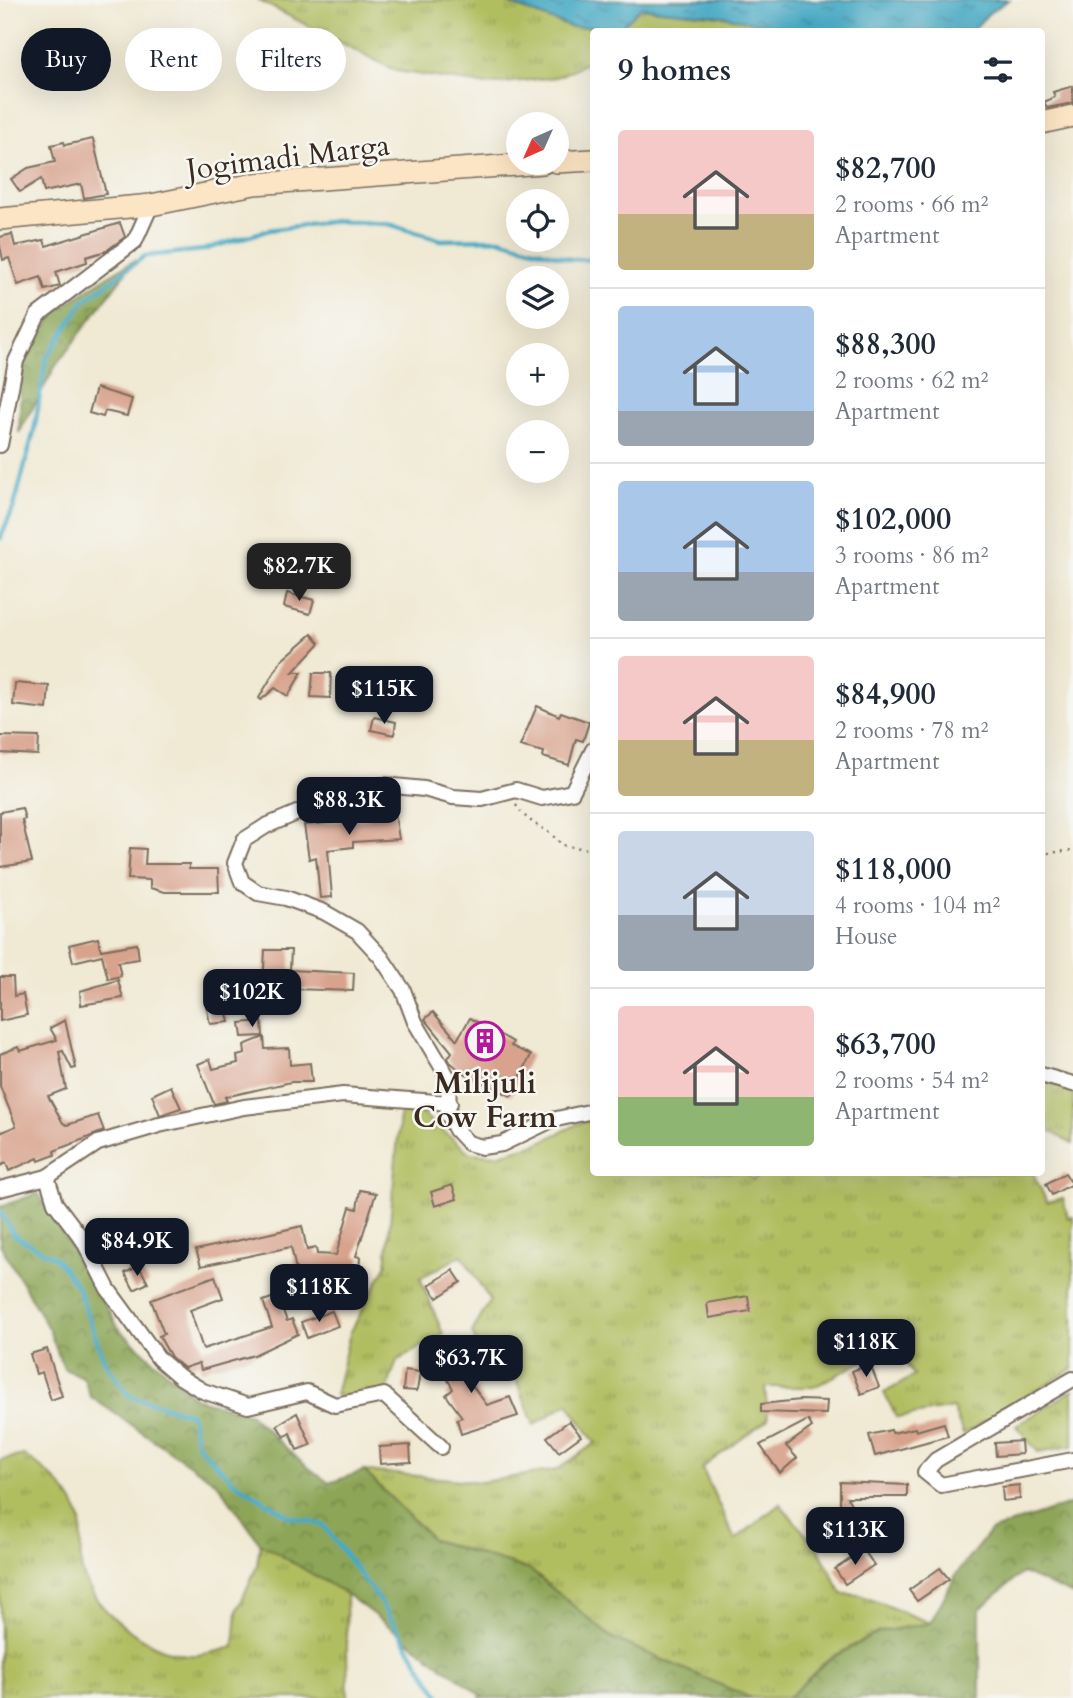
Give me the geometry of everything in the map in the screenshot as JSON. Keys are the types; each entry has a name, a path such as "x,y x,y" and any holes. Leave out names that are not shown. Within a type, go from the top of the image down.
{"main road":[{"path":"1045,122 1073,116"},
{"path":"569,161 590,160"},
{"name":"Jogimadi Marga","path":"0,219 151,205 254,184 506,166"}],"street":[{"path":"0,444 16,361 38,315 135,241 151,205"},
{"path":"590,756 572,792 542,798 516,790 482,799 384,785 316,805 266,826 244,840 235,863 242,882 258,893 286,898 324,912 356,931 381,957 403,990 415,1022 449,1079 448,1114 456,1130 468,1143 482,1147 521,1137 552,1120 590,1112"},
{"path":"1045,1075 1073,1084"},
{"path":"0,1189 47,1177 98,1143 159,1125 244,1107 343,1095 450,1103"},
{"path":"47,1177 55,1203 83,1240 108,1289 159,1359 180,1377 203,1391 248,1406 307,1392 335,1405 384,1395 442,1447"},
{"path":"1073,1379 936,1460 925,1472 941,1485 1073,1460"}],"path":[{"path":"516,790 516,808 528,822 553,833 562,845 590,850"},
{"path":"1045,854 1073,850"}],"green space":[{"path":"258,0 500,0 570,27 621,27 640,8 722,16 782,28 590,28 590,61 557,77 487,85 396,71 346,45 346,28 312,28"},
{"path":"135,260 55,367 19,433 22,358 58,311 101,280"},
{"path":"1045,1082 1073,1089 1073,1144 1045,1128"},
{"path":"411,1105 470,1153 496,1155 539,1143 584,1121 590,1122 590,1176 750,1176 753,1180 758,1176 1034,1176 1047,1202 1063,1198 1068,1218 1073,1217 1073,1369 963,1434 953,1408 897,1418 884,1393 914,1376 893,1345 814,1387 765,1387 768,1419 702,1468 735,1540 780,1504 819,1550 842,1594 860,1595 930,1623 879,1632 828,1659 788,1698 751,1698 612,1638 530,1570 433,1540 364,1471 482,1482 557,1470 595,1443 568,1403 534,1425 515,1377 491,1383 472,1332 490,1301 462,1255 420,1278 443,1334 397,1361 383,1400 335,1395 350,1333 386,1266 403,1106"},
{"path":"38,1193 120,1330 195,1398 250,1414 300,1461 329,1483 364,1471 433,1540 530,1570 612,1638 751,1698 480,1698 482,1696 346,1594 260,1543 218,1484 91,1397 83,1377 64,1369 48,1328 0,1244 0,1207"},
{"path":"1073,1390 1073,1446 1038,1452 1016,1426"},
{"path":"24,1455 55,1480 78,1512 81,1525 82,1571 98,1601 128,1629 163,1649 197,1655 234,1647 237,1611 257,1566 260,1543 346,1594 348,1698 0,1698 0,1460"},
{"path":"1073,1503 1073,1595 1022,1573 980,1609 980,1698 788,1698 828,1660 879,1632 930,1623 957,1573 990,1531"}],"water":[{"path":"500,0 1009,0 989,13 975,28 782,28 722,16 640,8 621,27 570,27"}],"building":[{"path":"1073,86 1073,103 1047,108 1045,102 1055,97 1053,92"},
{"path":"93,139 106,194 84,198 81,184 44,192 41,179 20,192 11,179 28,168 55,162 51,145"},
{"path":"120,223 125,237 106,251 86,257 87,262 56,272 60,286 45,290 41,277 18,285 9,258 3,260 0,237 12,234 15,246 44,240 46,246"},
{"path":"96,388 132,399 127,416 105,411 103,417 89,413"},
{"path":"287,593 314,600 310,614 284,607"},
{"path":"312,634 320,643 293,672 302,672 288,696 275,688 261,700 259,698 281,661"},
{"path":"381,671 409,684 403,697 375,684"},
{"path":"313,673 331,673 330,698 311,697"},
{"path":"15,683 49,686 47,709 13,705"},
{"path":"537,706 559,716 561,712 589,722 583,741 576,739 569,765 543,757 544,752 520,746"},
{"path":"374,717 396,722 394,735 371,730"},
{"path":"0,736 39,737 38,755 0,753"},
{"path":"392,795 399,839 353,842 353,847 328,850 332,897 320,898 316,857 309,859 304,825 368,819 368,814 377,813 376,797"},
{"path":"22,808 25,819 22,820 32,862 0,867 0,812"},
{"path":"130,848 146,849 145,864 189,864 189,869 218,869 219,892 165,892 150,888 150,880 128,879"},
{"path":"98,938 101,950 137,944 139,959 118,962 121,976 108,979 102,955 73,962 69,945"},
{"path":"265,950 291,950 290,970 354,973 353,991 263,988"},
{"path":"0,977 13,977 14,996 23,994 27,1015 0,1021"},
{"path":"118,980 123,998 81,1005 80,991"},
{"path":"223,996 229,1022 210,1024 205,1000"},
{"path":"433,1012 457,1040 470,1018 513,1042 511,1046 531,1055 511,1096 462,1072 450,1062 448,1058 452,1052 425,1019"},
{"path":"65,1020 76,1068 72,1069 63,1051 59,1052 66,1089 48,1096 63,1123 67,1125 98,1115 104,1131 54,1151 55,1155 39,1161 38,1158 9,1171 6,1163 0,1166 0,1133 16,1126 0,1086 0,1054 18,1047 20,1051 57,1040 50,1028"},
{"path":"262,1021 263,1036 242,1037 240,1023"},
{"path":"264,1037 265,1049 289,1048 290,1065 310,1063 312,1082 291,1082 225,1097 227,1101 214,1104 198,1064 210,1059 213,1069 238,1063 237,1056 245,1054 244,1045"},
{"path":"171,1086 181,1108 160,1115 152,1095"},
{"path":"1065,1173 1072,1184 1052,1195 1046,1184"},
{"path":"452,1185 457,1199 435,1206 431,1192"},
{"path":"360,1190 376,1193 356,1256 360,1257 359,1275 326,1273 298,1279 291,1247 201,1266 196,1250 302,1226 307,1250 316,1248 317,1254 336,1255 350,1207 357,1209"},
{"path":"139,1266 148,1283 134,1290 125,1273"},
{"path":"453,1270 461,1282 437,1298 429,1285"},
{"path":"215,1276 223,1298 190,1310 203,1349 272,1327 263,1301 277,1296 287,1321 292,1319 298,1334 254,1355 201,1370 199,1363 184,1368 171,1357 159,1336 164,1334 151,1300"},
{"path":"748,1296 750,1311 709,1318 707,1303"},
{"path":"332,1311 338,1326 307,1338 301,1322"},
{"path":"463,1344 473,1361 459,1368 487,1405 510,1397 518,1416 461,1434 457,1419 462,1417 446,1395 453,1389 436,1358"},
{"path":"47,1349 62,1396 51,1400 42,1372 36,1374 30,1354"},
{"path":"870,1364 879,1387 861,1394 852,1371"},
{"path":"405,1370 420,1372 417,1391 403,1390"},
{"path":"801,1400 827,1401 826,1414 761,1412 761,1404"},
{"path":"297,1413 311,1445 297,1450 290,1433 284,1437 277,1425"},
{"path":"808,1420 812,1427 786,1446 797,1458 780,1473 760,1445"},
{"path":"569,1421 581,1436 559,1452 547,1437"},
{"path":"944,1423 948,1436 875,1456 869,1435 891,1430 892,1433 915,1428 916,1431"},
{"path":"1021,1441 1022,1454 996,1456 995,1443"},
{"path":"410,1445 411,1462 380,1464 379,1447"},
{"path":"840,1482 907,1485 907,1497 847,1497 860,1520 822,1540 814,1525 840,1511"},
{"path":"1019,1485 1020,1499 1003,1501 1002,1487"},
{"path":"864,1550 874,1565 845,1584 835,1569"},
{"path":"940,1568 949,1579 917,1601 909,1590"}],"waterway":[{"path":"0,539 14,506 34,431 46,359 84,301 145,256 203,250 269,230 335,221 389,224 441,240 499,239 570,259 590,260"},
{"path":"0,1211 15,1236 55,1258 77,1286 105,1362 129,1396 191,1414 197,1444 234,1482 289,1516 323,1525 377,1597 441,1698"}],"place":[{"name":"Milijuli Cow Farm","path":"485,1041"}]}
